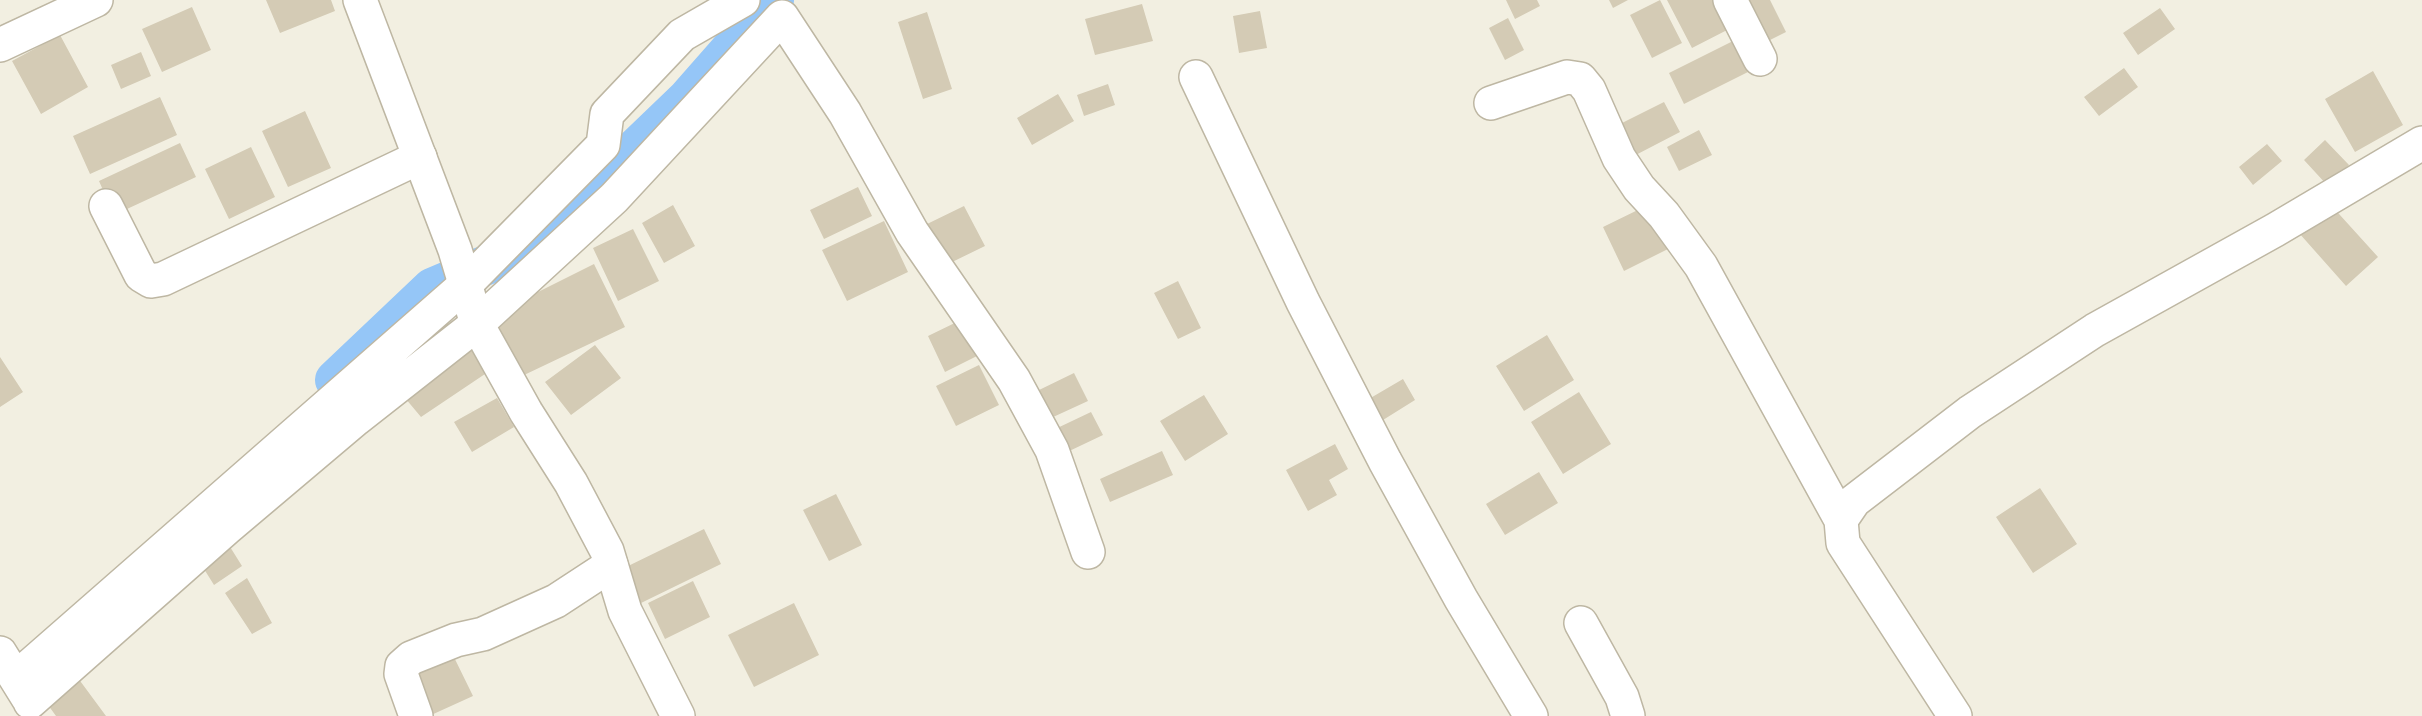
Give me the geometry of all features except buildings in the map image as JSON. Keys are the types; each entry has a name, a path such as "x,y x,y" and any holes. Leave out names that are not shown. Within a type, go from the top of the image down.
{"street":[{"path":"0,45 96,0"},
{"path":"360,0 420,157 477,324 526,412 571,483 607,551 625,611 678,716"},
{"path":"21,687 603,145 607,114 682,35 743,0"},
{"path":"1730,0 1760,59"},
{"path":"21,687 228,528 356,419 477,324 615,198 784,8 912,232 1014,380 1052,450 1088,552"},
{"path":"1196,77 1303,302 1380,450 1461,599 1531,716"},
{"path":"1491,104 1567,77 1580,79 1590,90 1619,158 1639,188 1664,215 1701,266 1841,520 1843,543 1955,716"},
{"path":"1841,520 1854,501 1970,412 2095,330 2275,230 2422,143"},
{"path":"106,206 141,275 152,281 164,279 420,157"},
{"path":"416,716 401,674 402,666 411,658 456,640 483,634 556,601 611,565"},
{"path":"1581,623 1622,698 1628,716"}],"waterway":[{"path":"335,380 432,288 536,244 687,99 774,0"}]}
